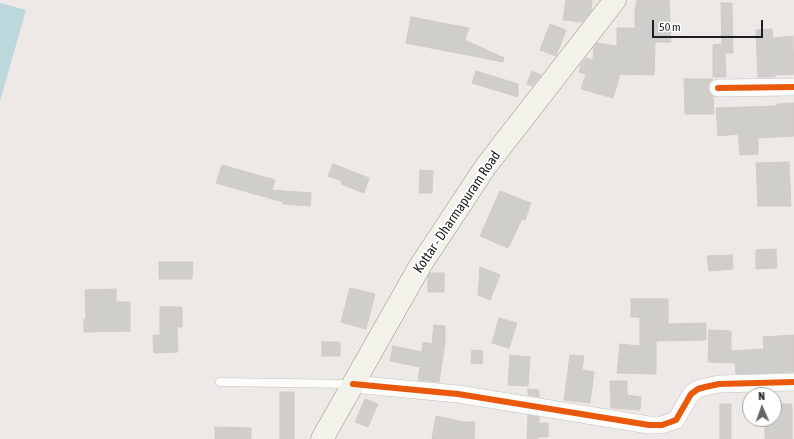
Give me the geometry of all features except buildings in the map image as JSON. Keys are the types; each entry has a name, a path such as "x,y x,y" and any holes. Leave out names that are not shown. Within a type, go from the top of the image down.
{"main road":[{"name":"Kottar - Dharmapuram Road","path":"322,439 420,266 486,166 615,0"}],"street":[{"path":"718,88 794,87"},
{"path":"353,384 458,394 649,425 662,432 676,420 691,394 698,389 719,384 794,382"}],"lane":[{"path":"220,382 353,384"}],"water":[{"path":"0,3 26,10 0,101"}],"cycle path":[{"path":"718,88 794,87"},
{"path":"353,384 458,394 649,425 662,425 676,420 691,394 698,389 719,384 794,382"}]}
